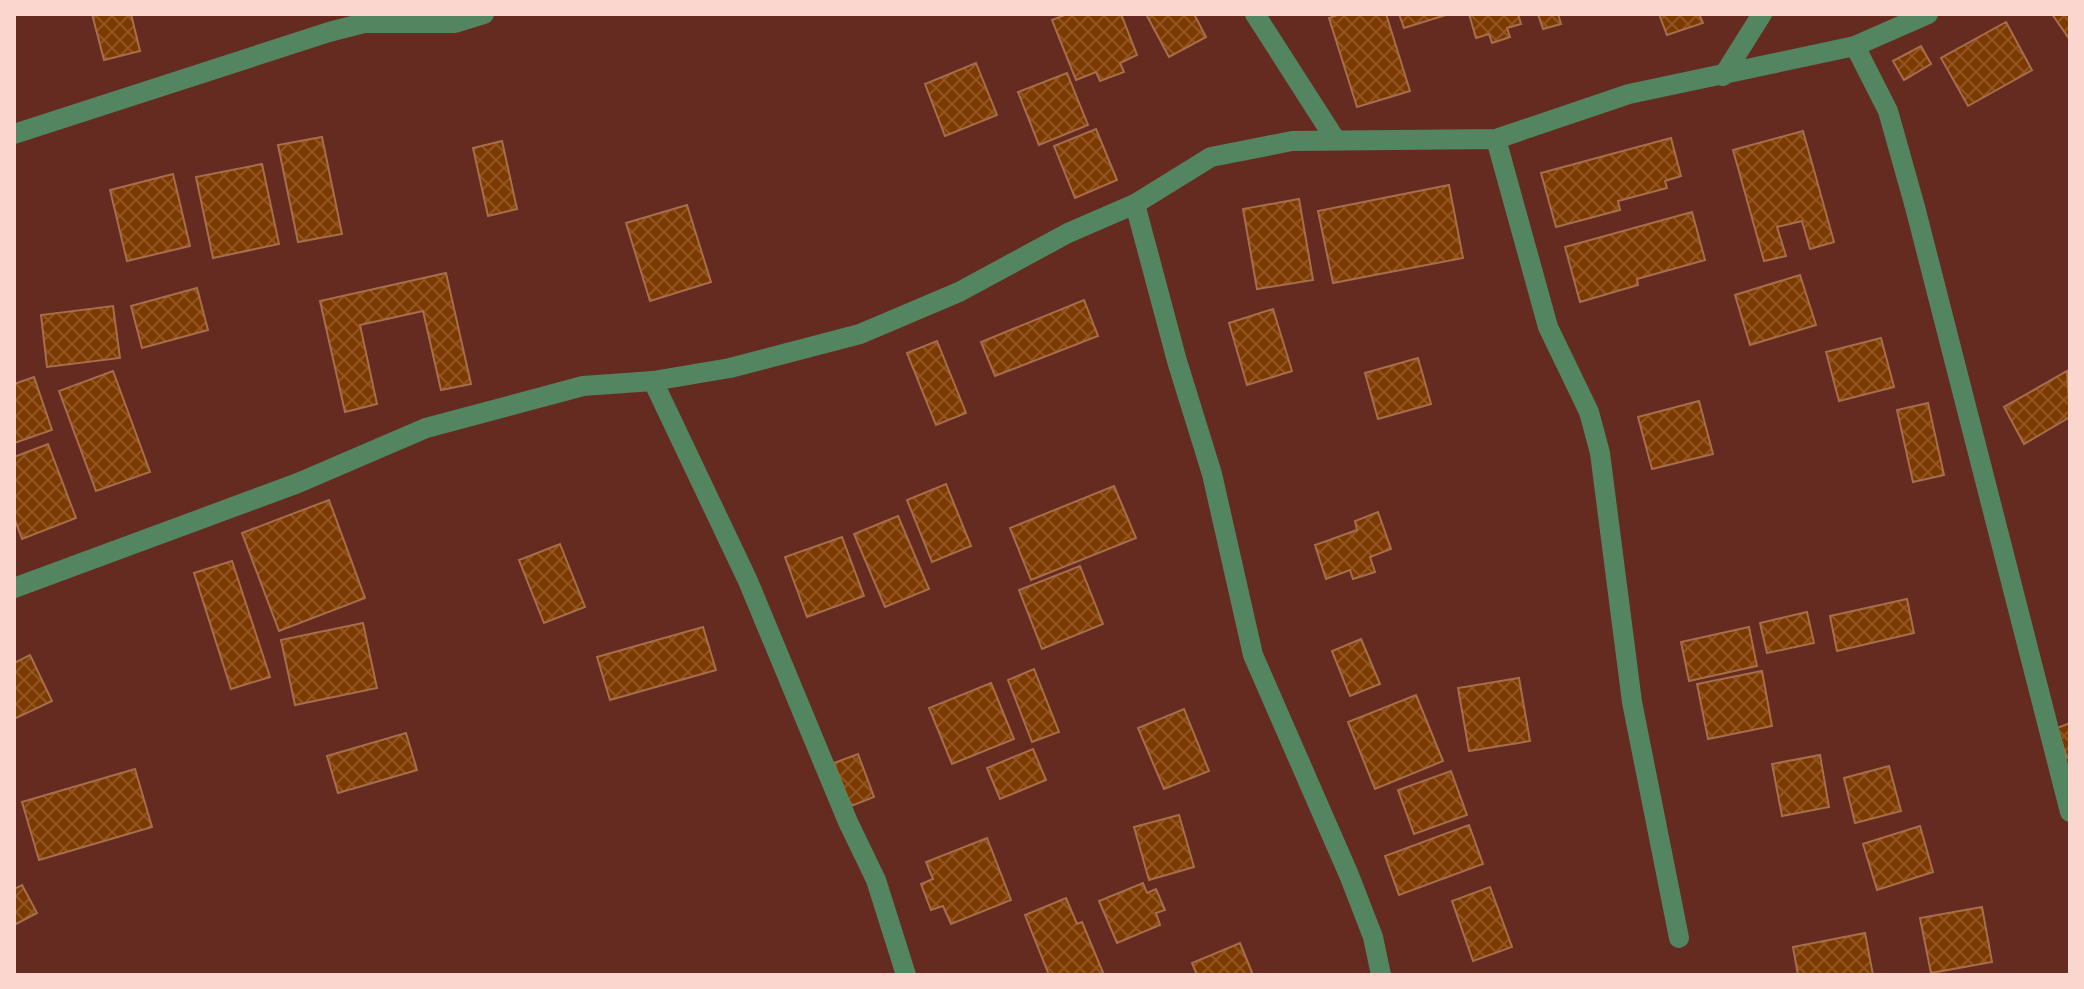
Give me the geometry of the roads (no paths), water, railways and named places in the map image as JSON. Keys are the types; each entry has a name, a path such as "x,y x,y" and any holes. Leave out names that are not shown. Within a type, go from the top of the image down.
{"street":[{"path":"14,134 364,23 455,23 484,14"},
{"path":"1255,14 1335,139"},
{"path":"1723,76 1762,14"},
{"path":"14,588 298,483 426,428 583,386 653,381 730,368 860,334 959,292 1068,233 1135,204 1211,157 1292,141 1496,139 1629,94 1855,46 1928,14"},
{"path":"1855,46 1888,111 1915,207 2070,812"},
{"path":"1496,139 1548,327 1589,412 1600,453 1632,702 1679,938"},
{"path":"1135,204 1177,361 1212,474 1253,655 1349,875 1373,937 1381,975"},
{"path":"653,381 748,581 848,822 876,880 906,975"}]}
